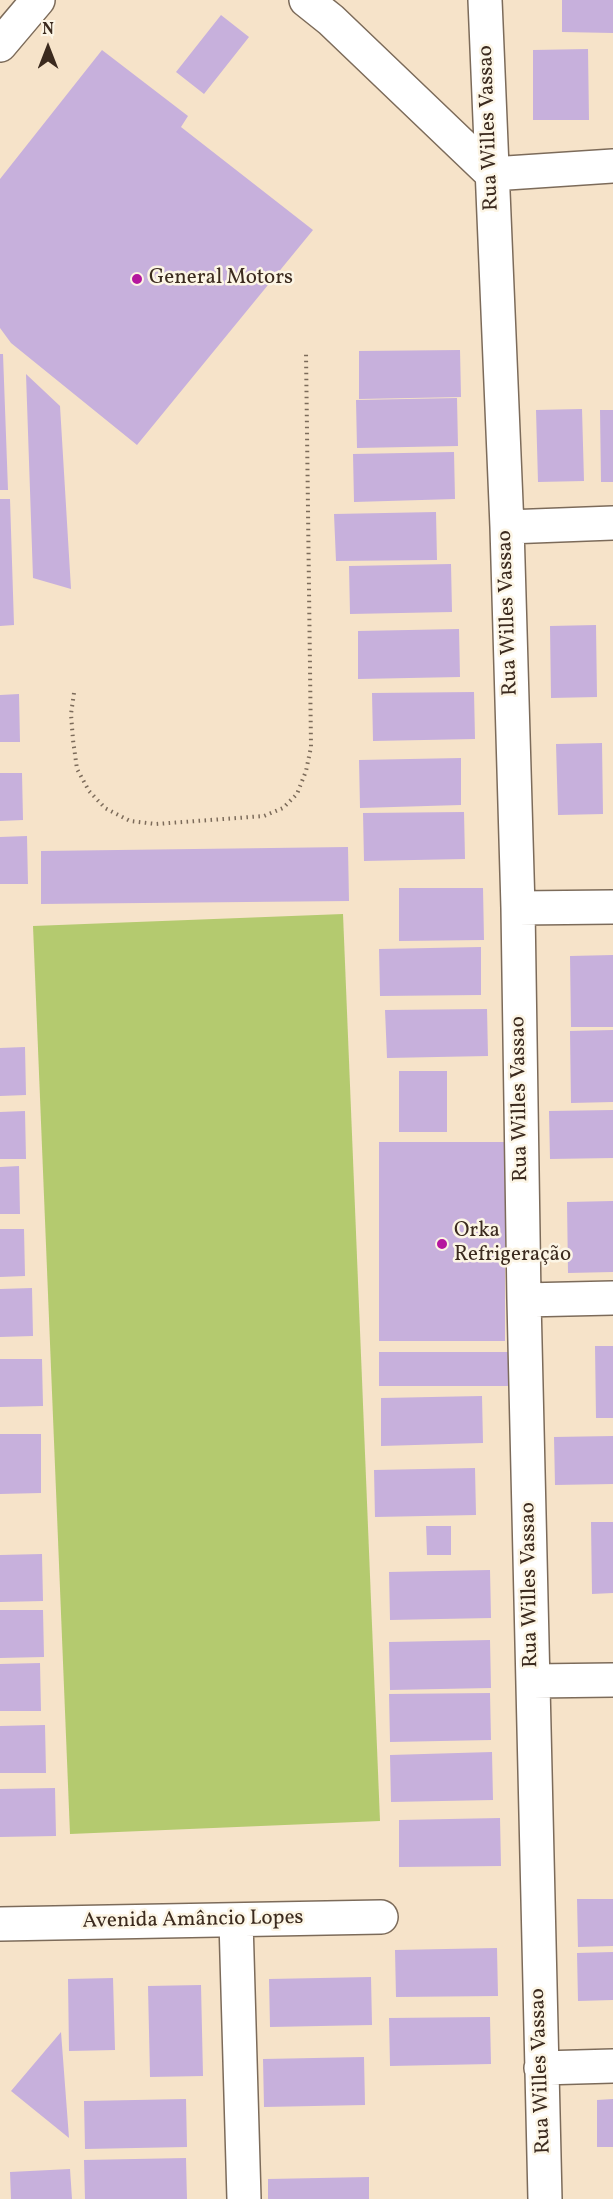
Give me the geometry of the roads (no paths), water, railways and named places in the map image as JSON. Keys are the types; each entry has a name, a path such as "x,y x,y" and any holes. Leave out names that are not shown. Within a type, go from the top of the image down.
{"street":[{"path":"0,45 38,0"},
{"path":"306,0 331,20 492,174 613,166"},
{"name":"Rua Willes Vassao","path":"485,0 507,527 518,908 524,1300 545,2199"},
{"path":"507,527 613,523"},
{"path":"518,908 613,906"},
{"path":"524,1300 613,1298"},
{"path":"533,1681 613,1680"},
{"name":"Avenida Amâncio Lopes","path":"1,1926 381,1917"},
{"path":"236,1921 244,2199"},
{"path":"541,2068 613,2066"}],"place":[{"name":"General Motors","path":"137,279"},
{"name":"Orka Refrigeração","path":"442,1244"}]}
